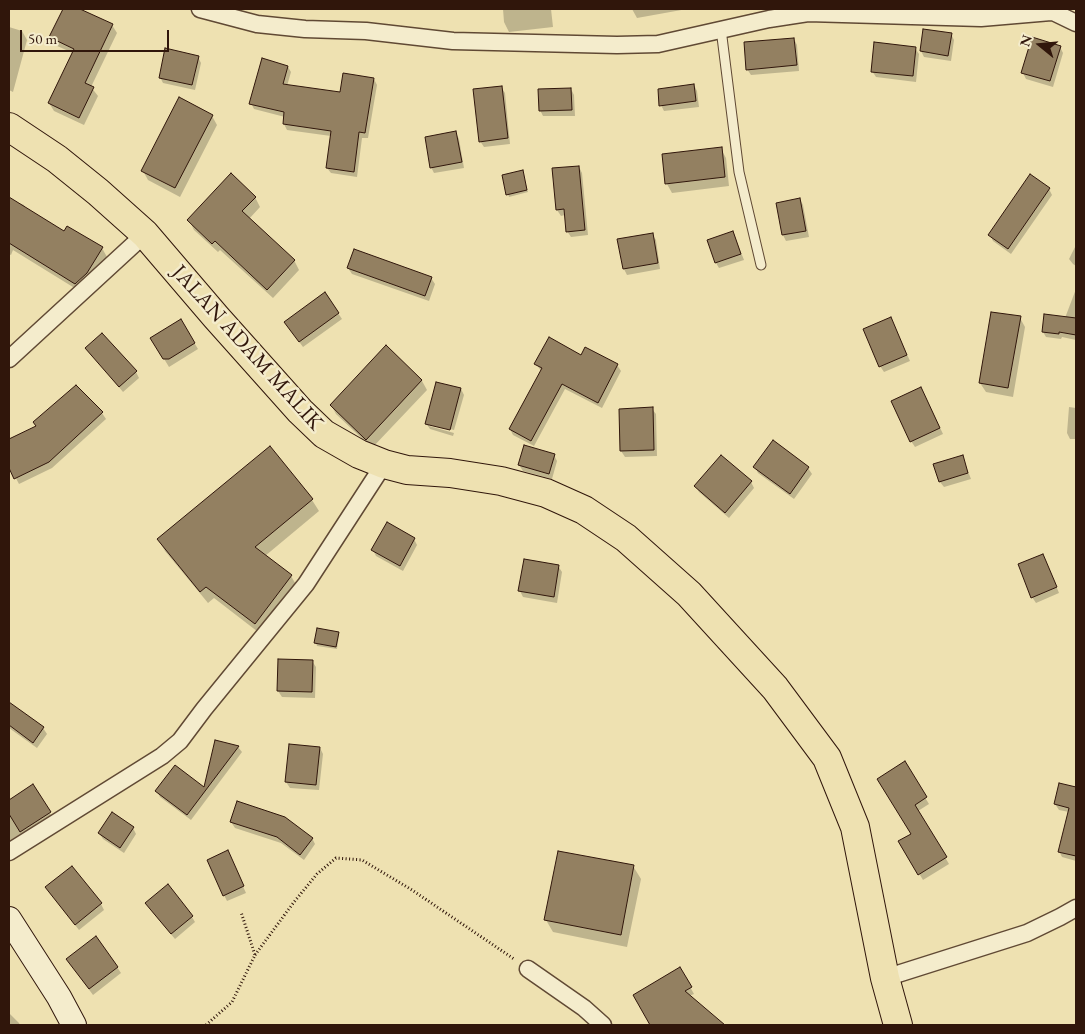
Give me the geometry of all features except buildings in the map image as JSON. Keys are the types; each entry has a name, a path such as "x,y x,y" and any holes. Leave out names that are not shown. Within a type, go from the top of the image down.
{"highway":[{"name":"JALAN ADAM MALIK","path":"9,127 57,159 145,234 300,411 324,434 359,454 384,464 407,470 450,473 502,481 546,494 584,510 626,538 689,594 776,688 827,758 855,827 885,978 898,1025"}],"main road":[{"path":"9,919 59,997 74,1025"}],"street":[{"path":"200,9 257,24 305,29 366,31 453,40 618,45 658,44 769,19 808,13 981,18 1050,10 1076,23"},
{"path":"9,359 145,234"},
{"path":"9,852 162,756 180,741 306,584 384,464"},
{"path":"885,978 1027,933 1060,918 1076,908"},
{"path":"528,968 584,1008 603,1025"}],"lane":[{"path":"721,29 739,172 761,265"}],"path":[{"path":"206,1025 232,1002 255,954 317,874 336,858 362,860 412,890 528,968"},
{"path":"241,912 255,954"}]}
